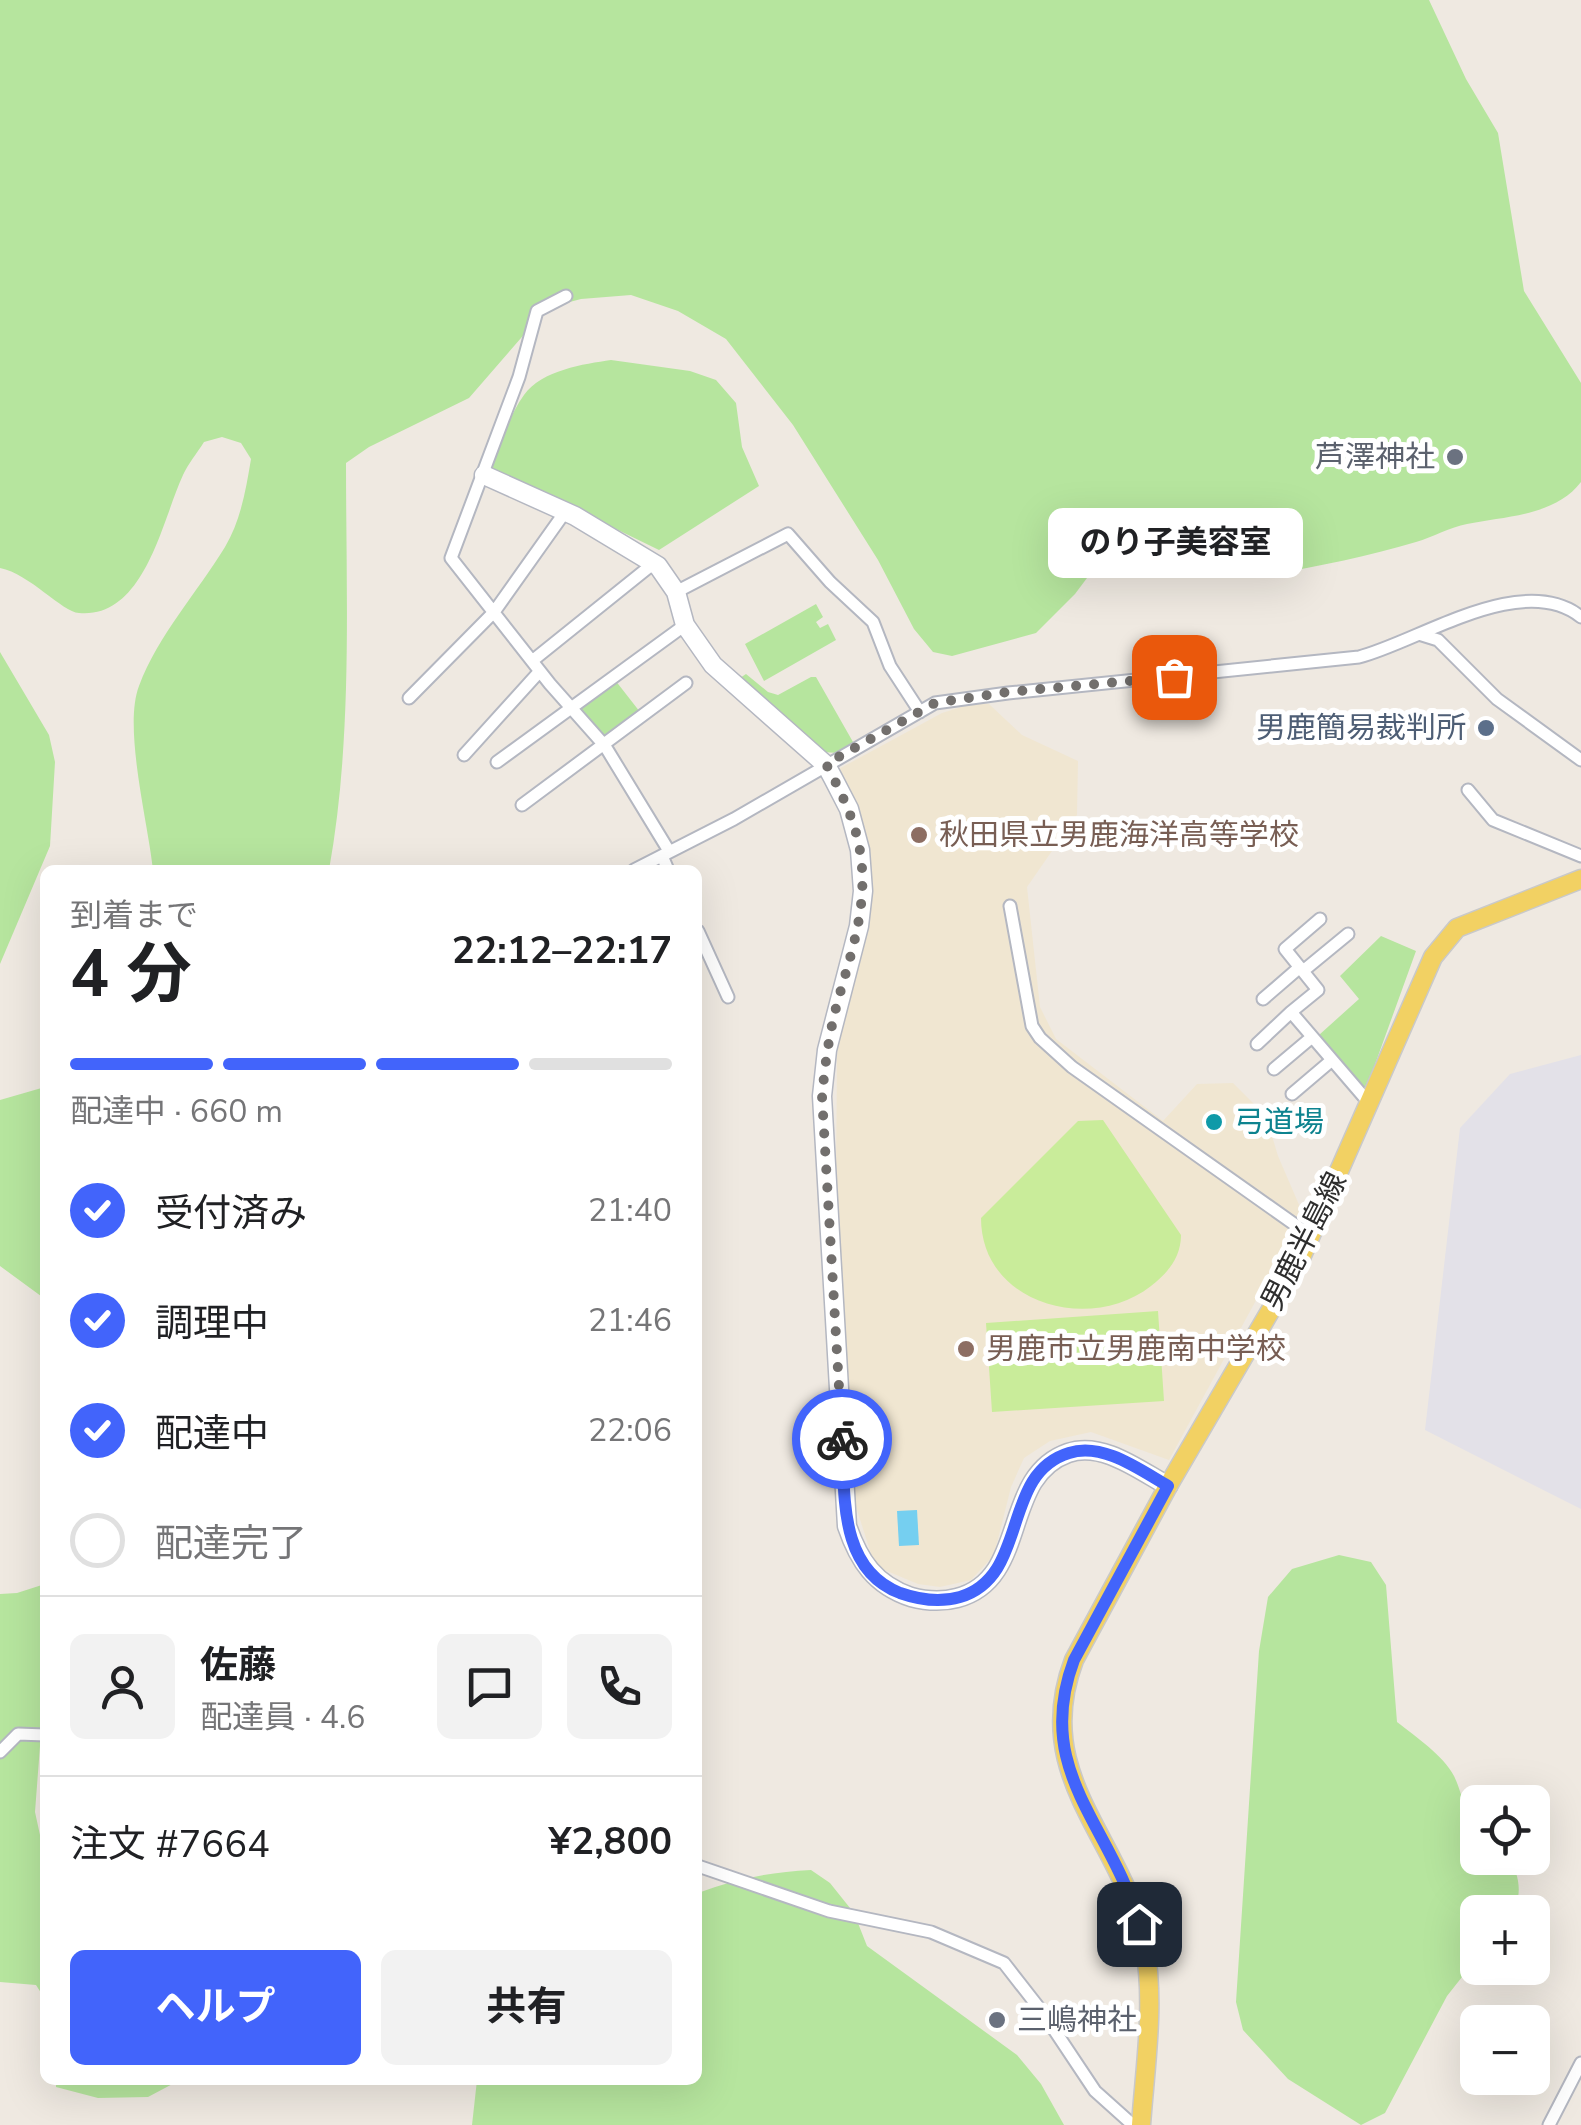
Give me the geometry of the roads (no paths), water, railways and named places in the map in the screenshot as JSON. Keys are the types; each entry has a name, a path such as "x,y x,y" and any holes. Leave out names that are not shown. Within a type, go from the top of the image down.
{"main road":[{"name":"男鹿半島線","path":"1141,2125 1148,2015 1146,1950 1132,1899 1070,1773 1062,1745 1063,1690 1074,1660 1168,1486 1312,1236 1432,957 1446,938 1482,916 1581,878"}],"street":[{"path":"566,296 538,311 519,377 451,558 605,746 666,854 667,865"},
{"path":"484,475 565,512 654,564 676,592 685,625 712,665 826,764 849,809 860,850 863,892 859,926 827,1050 822,1096 848,1526 856,1554 876,1578 895,1591 918,1599 954,1598 970,1594 994,1576 1006,1556 1032,1481 1044,1466 1070,1452 1098,1451 1168,1486"},
{"path":"410,698 494,612 565,512"},
{"path":"676,592 788,534 830,582 873,622 890,666 920,712"},
{"path":"464,755 536,666 654,564"},
{"path":"644,865 734,819 935,703 1008,692 1359,657 1391,649 1447,620 1522,602 1556,604 1581,617"},
{"path":"496,762 685,625"},
{"path":"1422,635 1438,640 1497,700 1581,760"},
{"path":"522,805 686,683"},
{"path":"1468,790 1493,820 1581,856"},
{"path":"1010,906 1032,1026 1040,1038 1088,1078 1312,1236"},
{"path":"1257,1044 1318,990 1285,949 1320,919"},
{"path":"1263,999 1348,934"},
{"path":"702,939 728,997"},
{"path":"1291,1012 1370,1104"},
{"path":"1274,1069 1312,1036"},
{"path":"1292,1094 1332,1060"},
{"path":"0,1752 18,1734 40,1734"},
{"path":"702,1867 829,1912 931,1932 996,1958 1019,1981 1095,2091 1132,2125"},
{"path":"1549,2125 1581,2063"}],"water":[{"path":"917,1510 919,1545 899,1546 897,1511"}],"place":[{"name":"芦澤神社","path":"1455,457"},
{"name":"のり子美容室","path":"1174,677"},
{"name":"男鹿簡易裁判所","path":"1486,728"},
{"name":"秋田県立男鹿海洋高等学校","path":"919,835"},
{"name":"弓道場","path":"1214,1122"},
{"name":"男鹿市立男鹿南中学校","path":"966,1349"},
{"name":"三嶋神社","path":"997,2020"}]}
